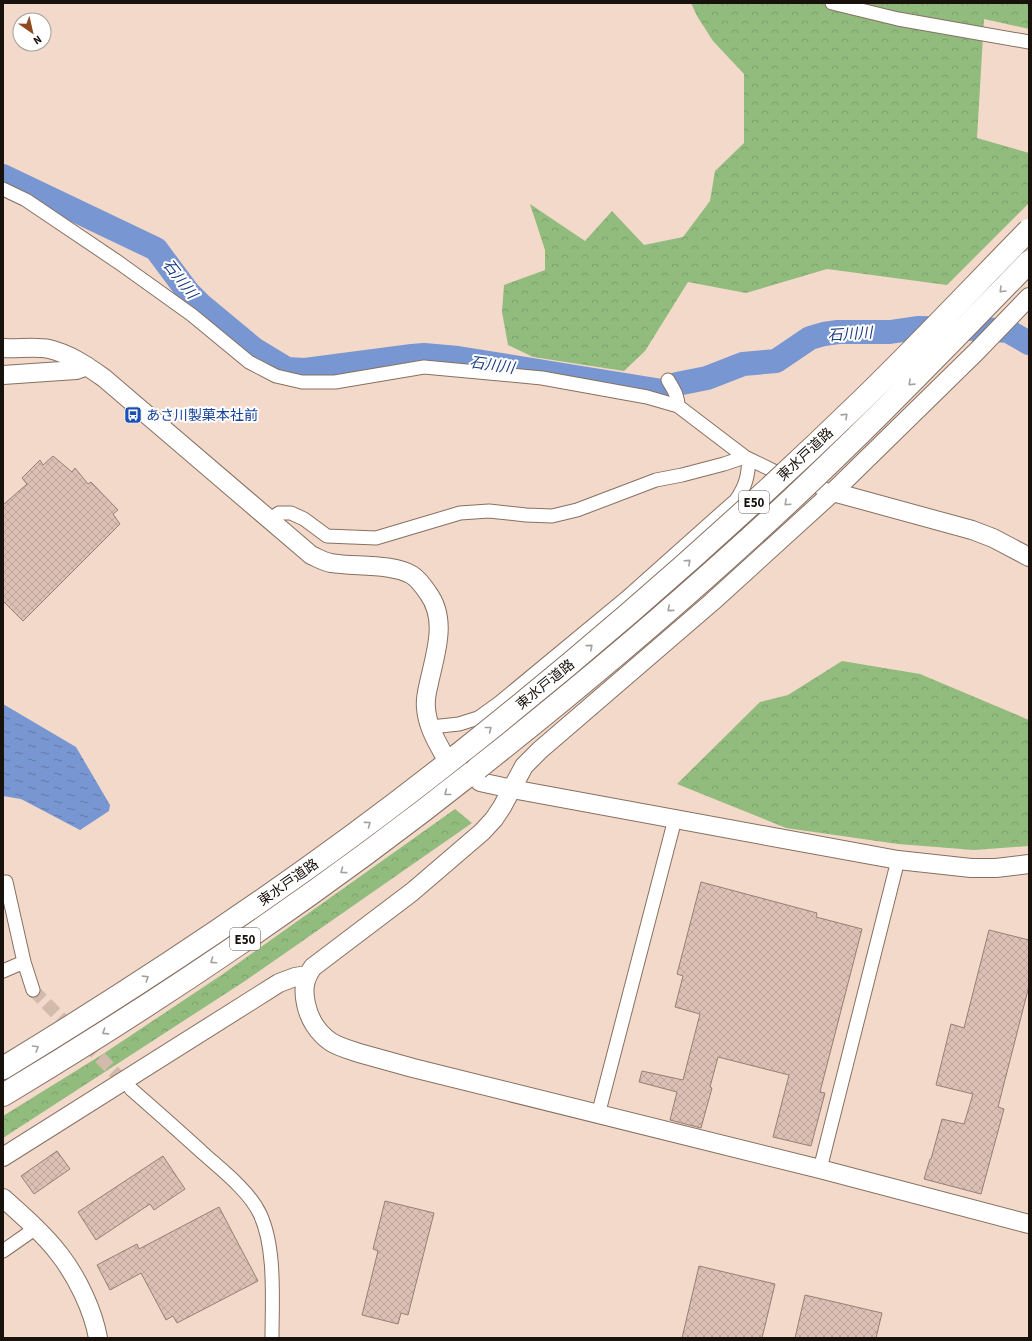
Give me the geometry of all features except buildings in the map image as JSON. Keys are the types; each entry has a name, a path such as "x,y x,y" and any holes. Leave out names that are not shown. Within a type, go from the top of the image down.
{"highway":[{"name":"東水戸道路","path":"3,1068 161,969 288,882 400,800 451,753 580,656 717,536 860,401 1029,230"},
{"name":"東水戸道路","path":"3,1095 64,1059 174,988 307,897 414,819 479,775 732,554 810,481 925,369 1029,262"}],"street":[{"path":"832,3 898,19 1029,42"},
{"path":"3,189 26,200 118,262 192,315 249,362 276,376 302,382 335,382 424,367 542,378 647,397 678,406 747,458 782,475 833,492 972,530 993,538 1029,557"},
{"path":"1026,300 977,351 833,492 712,602 540,750 524,766 494,819 482,832 412,892 314,967 307,975 304,984 304,992 307,1011 318,1030 332,1043 349,1050 598,1115 820,1169 1029,1224"},
{"path":"3,348 49,349 72,357 87,366 110,383 311,555 329,563 351,566 391,568 411,575 422,585 433,599 439,616 439,632 426,707 430,727 436,740 451,753"},
{"path":"3,375 76,370 87,366"},
{"path":"668,380 678,399 678,406"},
{"path":"269,520 279,513 291,513 304,519 327,536 376,538 460,513 489,511 552,516 577,510 656,480 682,475 747,458"},
{"path":"430,727 459,724 478,718 499,703 626,598 736,500 743,490 748,478 747,458"},
{"path":"479,775 512,789 898,860 971,868 996,868 1029,864"},
{"path":"598,1115 675,819"},
{"path":"820,1169 898,860"},
{"path":"3,882 6,882 24,962 33,990"},
{"path":"3,971 24,962"},
{"path":"3,1157 279,983 295,977 307,975"},
{"path":"131,1089 222,1170 239,1187 260,1214 266,1233 271,1267 272,1338"},
{"path":"3,1198 36,1228 60,1255 80,1287 98,1338"},
{"path":"3,1251 36,1228"}],"green space":[{"path":"691,3 1029,3 1029,29 984,19 977,138 1029,153 1029,203 947,285 827,269 746,293 688,282 645,351 624,371 533,357 508,345 502,312 504,285 545,270 545,250 530,204 585,241 612,211 644,245 683,237 710,201 715,171 744,143 744,74 713,41 697,16"},
{"path":"842,661 920,674 1029,720 1029,846 974,850 898,844 786,828 677,784 760,702 788,695"},
{"path":"455,809 472,823 245,981 3,1138 3,1116 103,1054 223,974"}],"water":[{"path":"3,704 76,747 110,805 109,811 80,830 21,799 3,796"}],"waterway":[{"name":"石川川","path":"3,176 156,249 188,292 201,305 254,349 287,369 305,370 424,355 458,358 662,391 667,390 677,384 707,378 743,364 776,361 810,338 838,332 890,332 917,328 983,329 1008,331 1029,343"}],"tunnel":[{"path":"33,990 129,1087"}],"place":[{"name":"あさ川製菓本社前","path":"133,415"}]}
